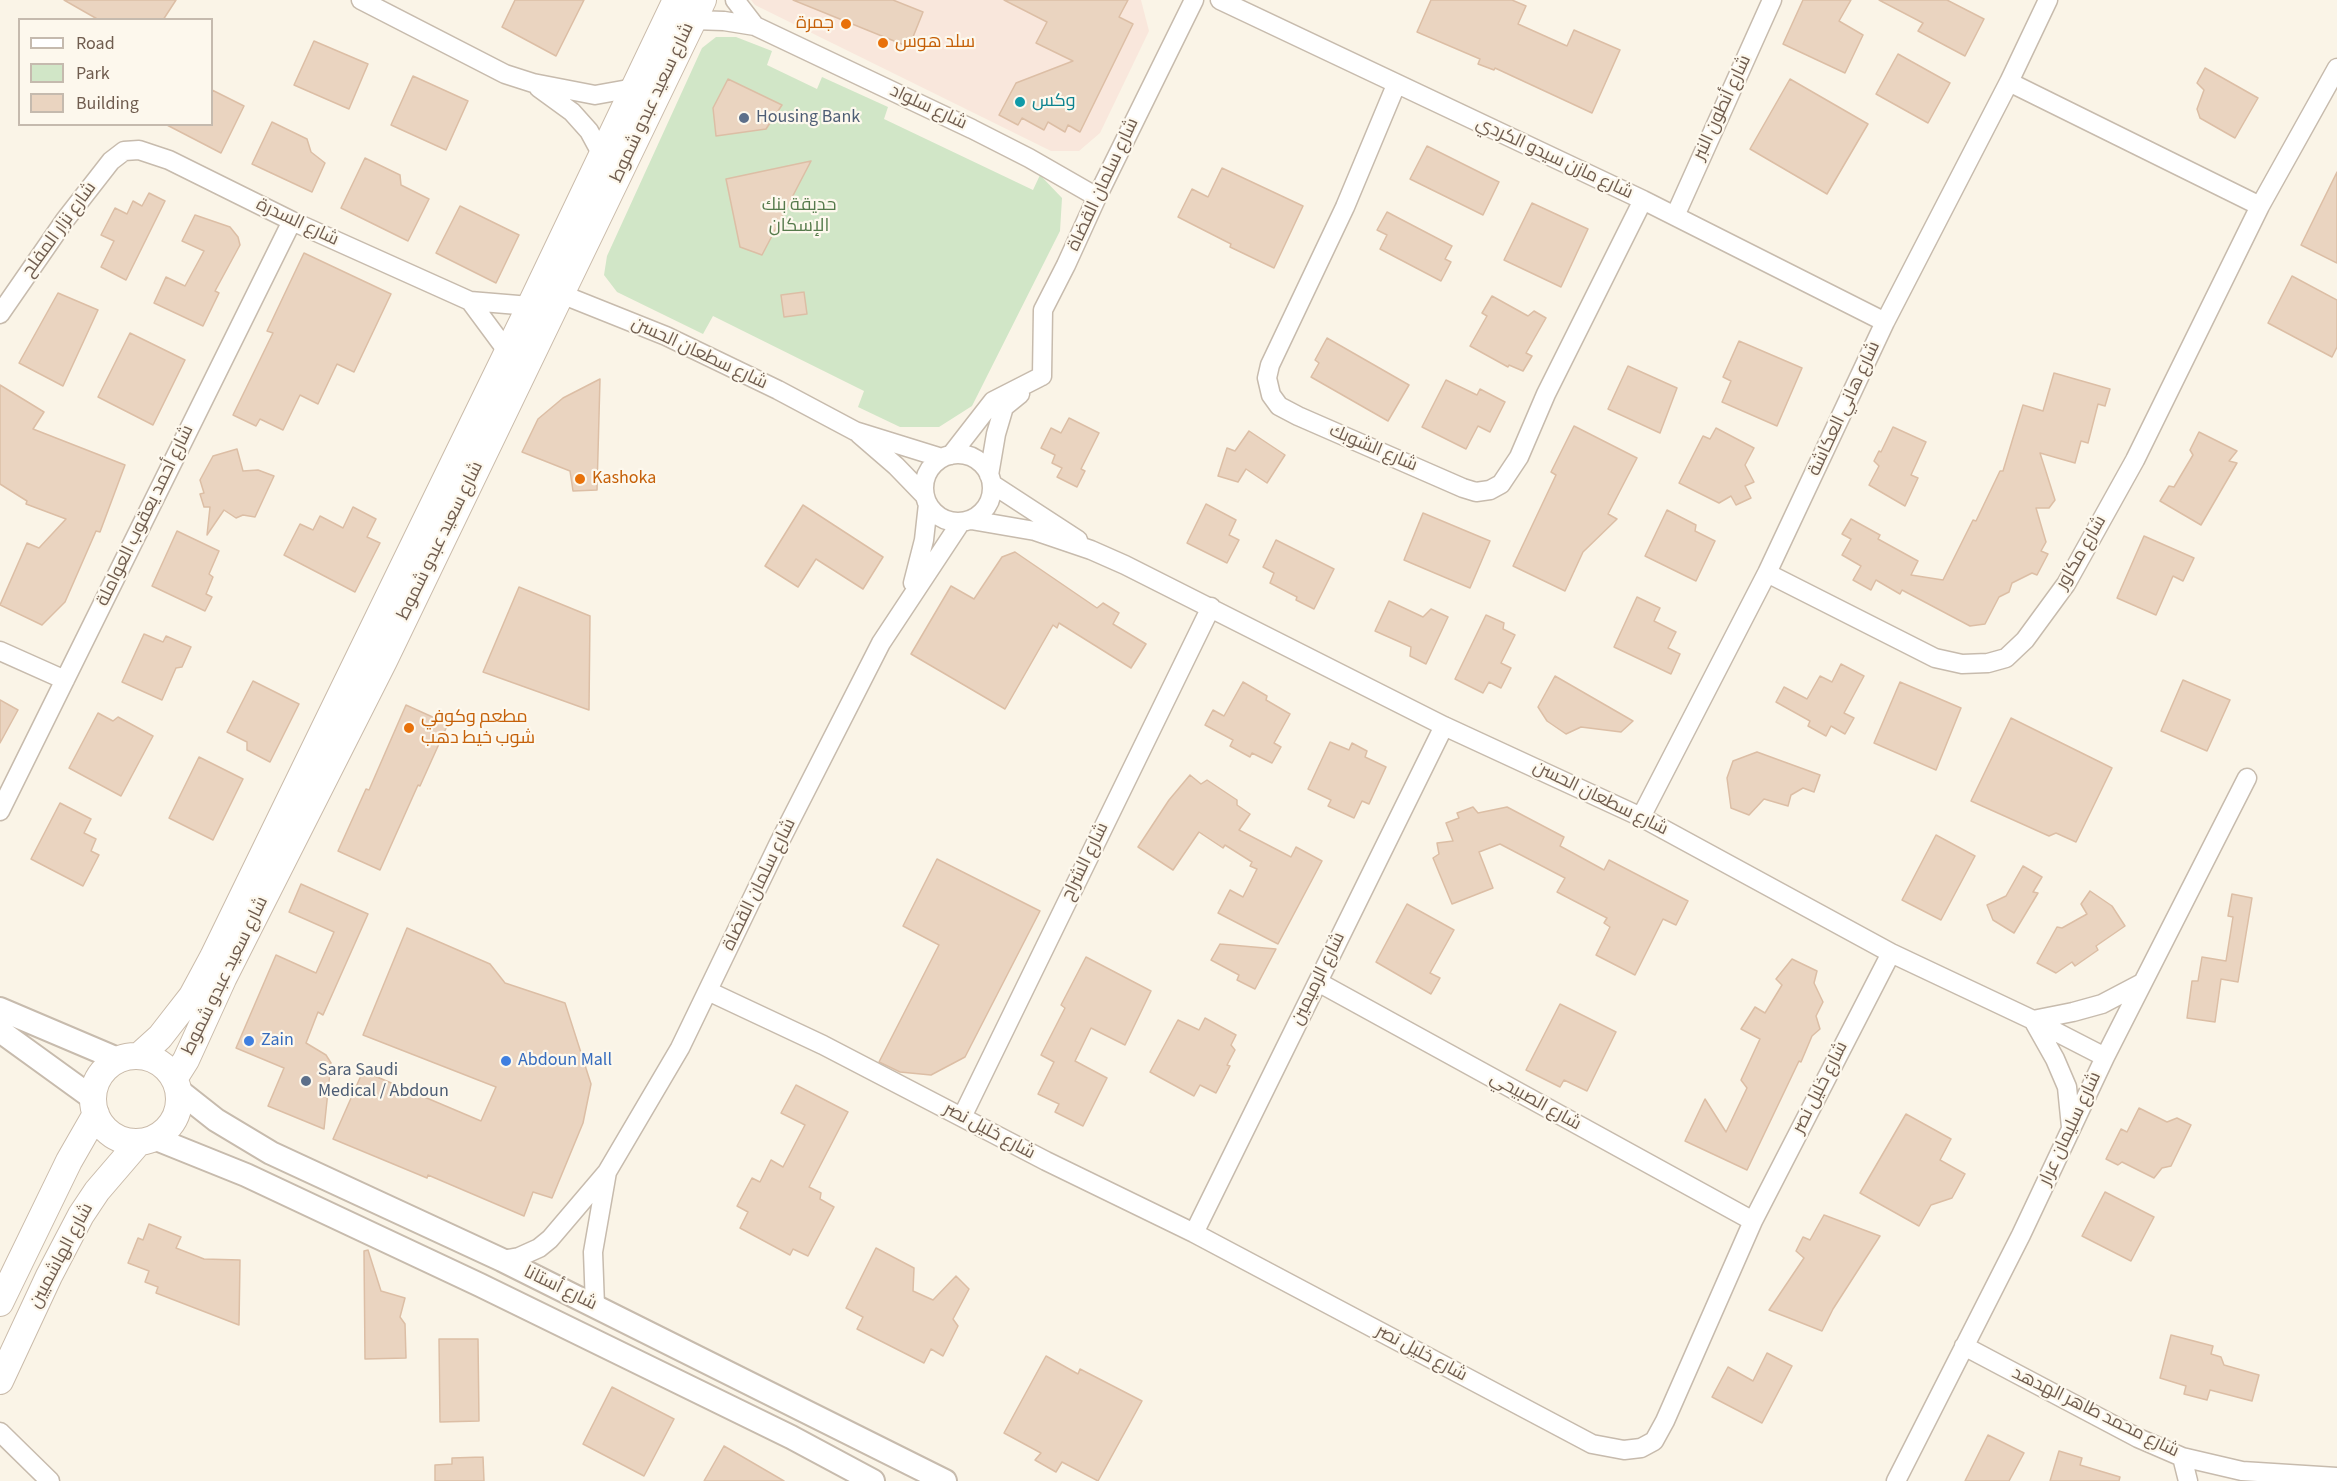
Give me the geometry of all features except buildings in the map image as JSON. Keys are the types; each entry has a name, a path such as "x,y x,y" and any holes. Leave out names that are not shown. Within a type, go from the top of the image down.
{"main road":[{"name":"شارع سعيد عبدو شموط","path":"176,1084 224,979 329,772 544,295 602,154 676,0"},
{"name":"شارع سعيد عبدو شموط","path":"130,1058 160,1037 192,996 507,351 544,295 698,10"},
{"path":"130,1058 160,1063 176,1084 179,1105 175,1119 166,1130 146,1140 125,1141 113,1135 103,1126 95,1107 95,1087 109,1066 130,1058"},
{"name":"شارع الهاشميين","path":"0,1303 95,1107"},
{"name":"شارع الهاشميين","path":"0,1381 49,1276 81,1215 97,1191 146,1140"}],"street":[{"path":"361,0 382,4 505,74 533,83 595,95 634,88"},
{"name":"شارع سلواد","path":"735,0 755,26"},
{"name":"شارع سلمان القضاة","path":"1042,376 1043,310 1194,0"},
{"name":"شارع مازن سيدو الكردي","path":"1220,0 1395,85 1643,200 1885,322"},
{"name":"شارع أنطون النبر","path":"1675,216 1687,184 1772,0"},
{"name":"شارع هاني العكاشة","path":"1641,817 1767,573 1885,322 2009,82 2048,0"},
{"name":"شارع سلواد","path":"698,10 710,19 755,26 972,129 1097,196"},
{"name":"شارع مكاور","path":"1767,573 1935,658 1962,664 1988,663 2006,658 2025,640 2066,584 2135,460 2260,206 2337,68"},
{"path":"2009,82 2260,206"},
{"path":"533,83 572,112 589,131 602,154"},
{"name":"شارع الشوبك","path":"1395,85 1345,207 1270,365 1266,378 1270,395 1279,406 1298,416 1463,488 1476,492 1490,490 1501,484 1519,457 1546,394 1643,200"},
{"name":"شارع السدرة","path":"124,151 139,150 169,160 292,221 470,301 544,295"},
{"name":"شارع نزار المفلح","path":"0,314 98,177 111,161 124,151"},
{"name":"شارع أحمد يعقوب العواملة","path":"0,811 292,221"},
{"name":"شارع سطعان الحسن","path":"544,295 666,336 778,390 855,431 947,457"},
{"name":"شارع السدرة","path":"470,301 507,351"},
{"path":"1042,376 1004,407 996,434 988,506 980,514 966,521 941,518 927,500 925,485 927,474 933,465 947,457 993,401 1042,376"},
{"name":"شارع سطعان الحسن","path":"855,431 896,466 927,500"},
{"path":"947,457 963,455 974,458 983,466 991,480"},
{"name":"شارع سطعان الحسن","path":"991,480 1091,550"},
{"name":"شارع سلمان القضاة","path":"910,597 924,540 927,500"},
{"name":"شارع سلمان القضاة","path":"502,1260 519,1257 539,1248 550,1239 607,1172 680,1048 881,643 910,597 966,521"},
{"name":"شارع سطعان الحسن","path":"966,521 1035,531 1091,550 1211,607 1444,726 1641,817 1891,953 2033,1020 2105,1057"},
{"name":"شارع الشراح","path":"962,1117 1211,607"},
{"path":"0,651 65,680"},
{"name":"شارع الرميمين","path":"1194,1233 1444,726"},
{"name":"شارع سليمان عرار","path":"1896,1481 2020,1235 2105,1057 2247,778"},
{"name":"شارع خليل نصر","path":"708,991 823,1045 1046,1161 1194,1233 1592,1444 1624,1450 1641,1448 1654,1441 1753,1221 1891,953"},
{"name":"شارع الصبيحي","path":"1318,982 1753,1221"},
{"path":"2071,1127 2067,1086 2033,1020 2103,1004 2142,984"},
{"path":"0,1009 130,1058"},
{"path":"0,1031 95,1107"},
{"name":"شارع أستانا","path":"176,1084 216,1120 271,1153 502,1260 945,1481"},
{"name":"شارع أستانا","path":"146,1140 246,1175 480,1285 791,1437 873,1481"},
{"name":"شارع سلمان القضاة","path":"595,1306 593,1252 607,1172"},
{"name":"شارع محمد طاهر الهدهد","path":"1964,1347 2138,1438 2182,1457 2242,1471 2337,1477"},
{"path":"0,1432 50,1481"},
{"path":"2182,1457 2188,1481"}],"shaded area":[{"path":"751,0 1141,0 1149,31 1100,133 1079,151 1051,151 755,5"}],"green space":[{"name":"حديقة بنك الإسكان","path":"716,37 736,37 772,51 767,65 817,89 822,77 888,107 884,119 1033,190 1040,175 1062,198 1060,231 972,406 939,427 900,427 858,407 864,391 713,316 703,334 617,292 604,275 607,256 702,48"}],"place":[{"name":"جمرة","path":"846,24"},
{"name":"سلد هوس","path":"883,43"},
{"name":"وكس","path":"1020,102"},
{"name":"Housing Bank","path":"744,118"},
{"name":"Kashoka","path":"580,479"},
{"name":"مطعم وكوفي شوب خيط دهب","path":"409,728"},
{"name":"Zain","path":"249,1041"},
{"name":"Abdoun Mall","path":"506,1061"},
{"name":"Sara Saudi Medical / Abdoun","path":"306,1081"}]}
